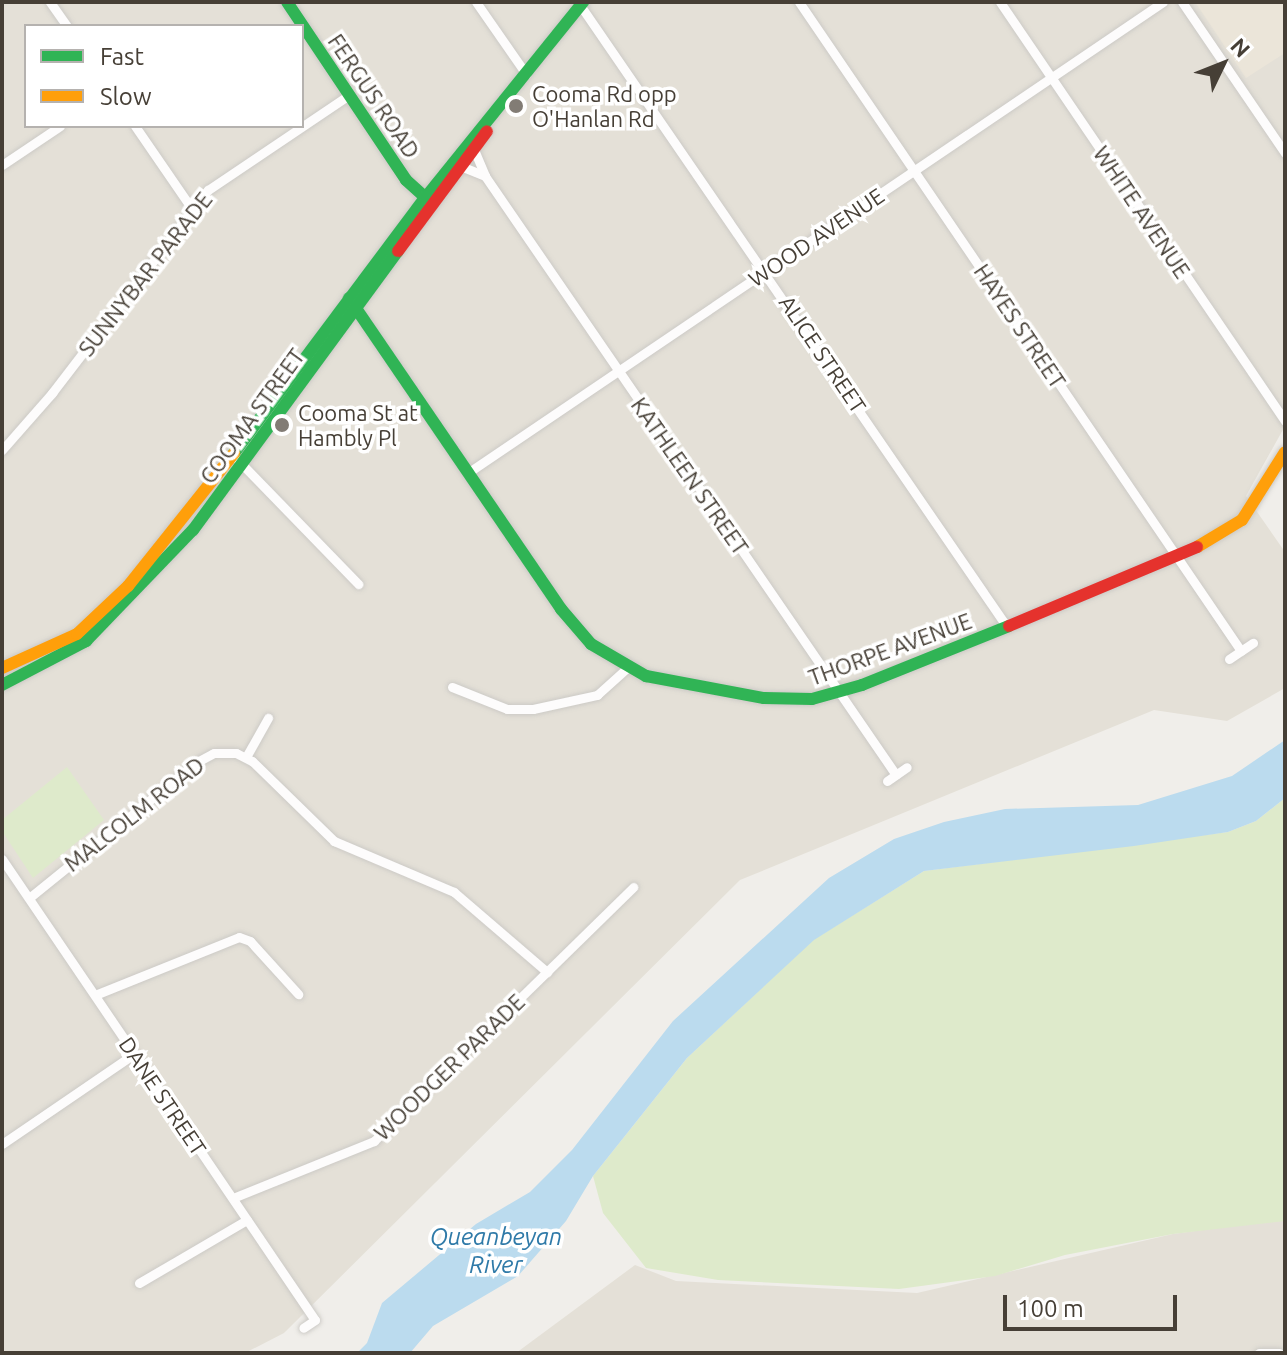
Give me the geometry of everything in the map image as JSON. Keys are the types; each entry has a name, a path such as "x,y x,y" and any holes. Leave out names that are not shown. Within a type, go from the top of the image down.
{"main road":[{"name":"FERGUS ROAD","path":"287,2 302,24"},
{"name":"COOMA STREET","path":"2,668 65,641 100,615 233,455 582,4"},
{"name":"FERGUS ROAD","path":"304,28 406,180 430,202"},
{"name":"COOMA STREET","path":"430,202 475,152 489,124"},
{"name":"COOMA STREET","path":"5,684 73,650 100,629 178,548 243,465 352,303"},
{"name":"THORPE AVENUE","path":"352,303 576,628 627,668 665,682 786,701 839,692 1179,558 1242,520 1285,452"}],"street":[{"path":"50,2 66,24"},
{"path":"476,2 526,74"},
{"name":"HAYES STREET","path":"799,2 1241,651"},
{"name":"WHITE AVENUE","path":"1000,2 1285,421"},
{"name":"WOOD AVENUE","path":"469,472 1163,2"},
{"path":"1182,2 1285,153"},
{"name":"ALICE STREET","path":"582,4 1007,627"},
{"name":"SUNNYBAR PARADE","path":"304,125 349,95"},
{"path":"2,165 57,128"},
{"path":"136,128 192,209"},
{"name":"SUNNYBAR PARADE","path":"2,450 52,393 208,190 300,128"},
{"name":"KATHLEEN STREET","path":"475,152 485,176 839,692 891,778 907,767"},
{"path":"463,167 485,176"},
{"path":"233,455 358,584"},
{"path":"1229,659 1253,643"},
{"path":"2,668 5,684"},
{"path":"452,687 507,709 533,709 597,695 627,668"},
{"path":"268,718 246,757 334,841 454,892 547,972"},
{"name":"MALCOLM ROAD","path":"29,898 206,757 223,752 246,757"},
{"name":"DANE STREET","path":"3,861 315,1320 303,1328"},
{"name":"WOODGER PARADE","path":"233,1198 374,1141 633,887"},
{"path":"95,995 237,937 250,941 298,994"},
{"path":"2,1144 134,1054"},
{"path":"139,1283 247,1220"},
{"path":"1259,1353 1279,1353"}],"shaded area":[{"path":"2,2 1285,2 1285,426 1246,496 1285,552 1285,688 1227,721 1154,710 740,880 284,1333 245,1353 2,1353"},
{"path":"1195,2 1285,2 1285,53 1246,78"},
{"path":"1285,1221 1285,1353 516,1353 635,1265 676,1281 917,1293 1173,1234"}],"green space":[{"path":"67,767 104,820 33,878 2,831 2,820"},
{"path":"1285,798 1285,1221 1173,1234 1065,1255 995,1276 899,1289 718,1280 646,1268 603,1213 593,1176 687,1058 813,940 924,871 1228,832 1256,821"}],"water":[{"name":"Queanbeyan River","path":"1285,740 1285,798 1256,821 1228,832 924,871 814,940 687,1058 593,1176 566,1221 518,1276 433,1326 410,1353 357,1353 367,1343 382,1303 476,1224 530,1192 572,1150 673,1021 829,878 894,839 944,822 1005,809 1138,805 1232,776"}],"traffic: fast":[{"path":"287,2 302,24"},
{"path":"234,453 425,198 583,2"},
{"path":"304,27 406,180 429,201"},
{"path":"2,685 86,641 193,530 398,251"},
{"path":"349,298 561,609 591,644 646,676 764,698 812,699 862,685 1009,626"}],"traffic: slow":[{"path":"1197,547 1242,520 1285,452"},
{"path":"2,668 77,634 128,586 234,453"}],"traffic: jam":[{"path":"398,251 487,131"},
{"path":"1009,626 1197,547"}],"place":[{"name":"Cooma Rd opp O'Hanlan Rd","path":"516,106"},
{"name":"Cooma St at Hambly Pl","path":"282,425"}]}
